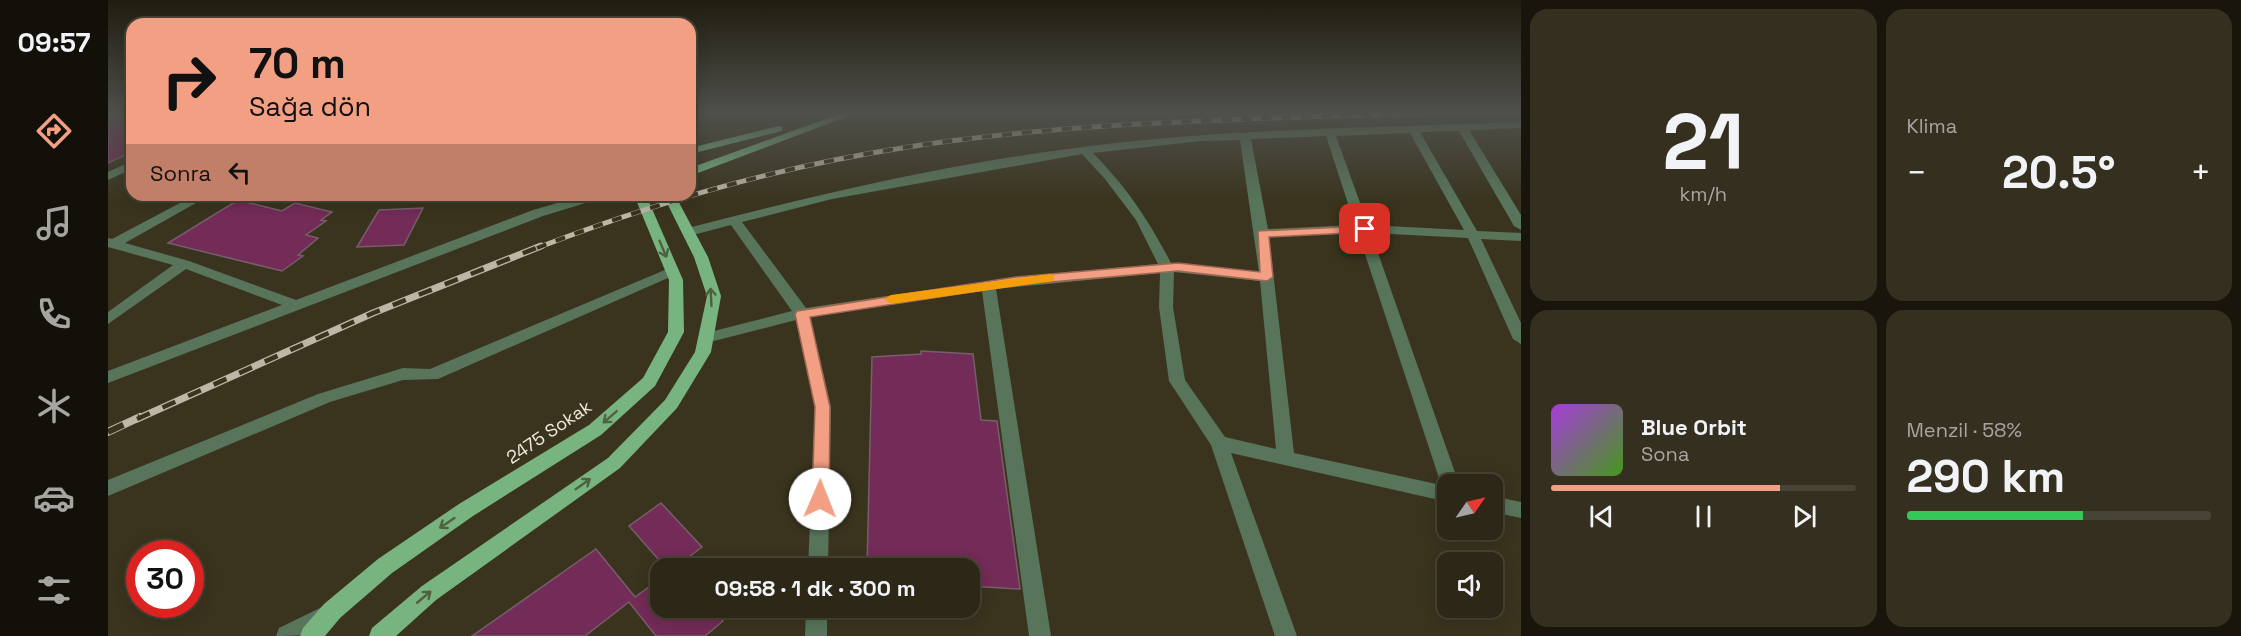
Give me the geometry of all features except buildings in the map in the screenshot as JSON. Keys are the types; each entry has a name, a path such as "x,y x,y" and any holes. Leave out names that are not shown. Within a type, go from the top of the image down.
{"main road":[{"path":"696,149 726,143"},
{"path":"696,170 769,143"},
{"name":"2475 Sokak","path":"311,636 332,611 385,566 466,510 595,430 650,382 676,332 676,280 643,201"},
{"path":"380,636 429,593 614,463 671,404 703,352 714,297 701,257 672,201"}],"street":[{"path":"688,232 831,195 1085,151 1159,143"},
{"path":"1246,143 1262,233 1286,458"},
{"path":"1334,143 1365,229 1447,474"},
{"path":"1421,143 1472,233 1521,339"},
{"path":"1471,143 1521,225"},
{"path":"1085,151 1109,176 1142,219 1167,268 1166,307 1177,381 1219,443 1286,636"},
{"path":"108,176 126,168"},
{"path":"110,243 192,201"},
{"path":"108,377 293,304 538,213 578,201"},
{"path":"734,220 802,314 823,407 818,558"},
{"path":"1262,233 1365,229 1521,237"},
{"path":"110,243 184,264 293,304"},
{"path":"108,319 184,264"},
{"path":"706,338 802,314 988,285 1167,268 1267,277"},
{"path":"108,488 324,398 404,374 432,375 672,271"},
{"path":"988,285 1040,636"},
{"path":"1219,443 1437,492"},
{"path":"1503,506 1521,510"},
{"path":"287,636 332,611"},
{"path":"816,636 817,618"}],"railway":[{"path":"696,194 814,164 939,143"},
{"path":"537,248 673,201"},
{"path":"137,419 373,313 541,246"},
{"path":"108,432 140,417"}],"slow traffic":[{"path":"891,299 1050,278"}],"route":[{"path":"820,499 823,407 802,314 1016,281 1178,267 1267,277 1262,233 1365,229"}]}
